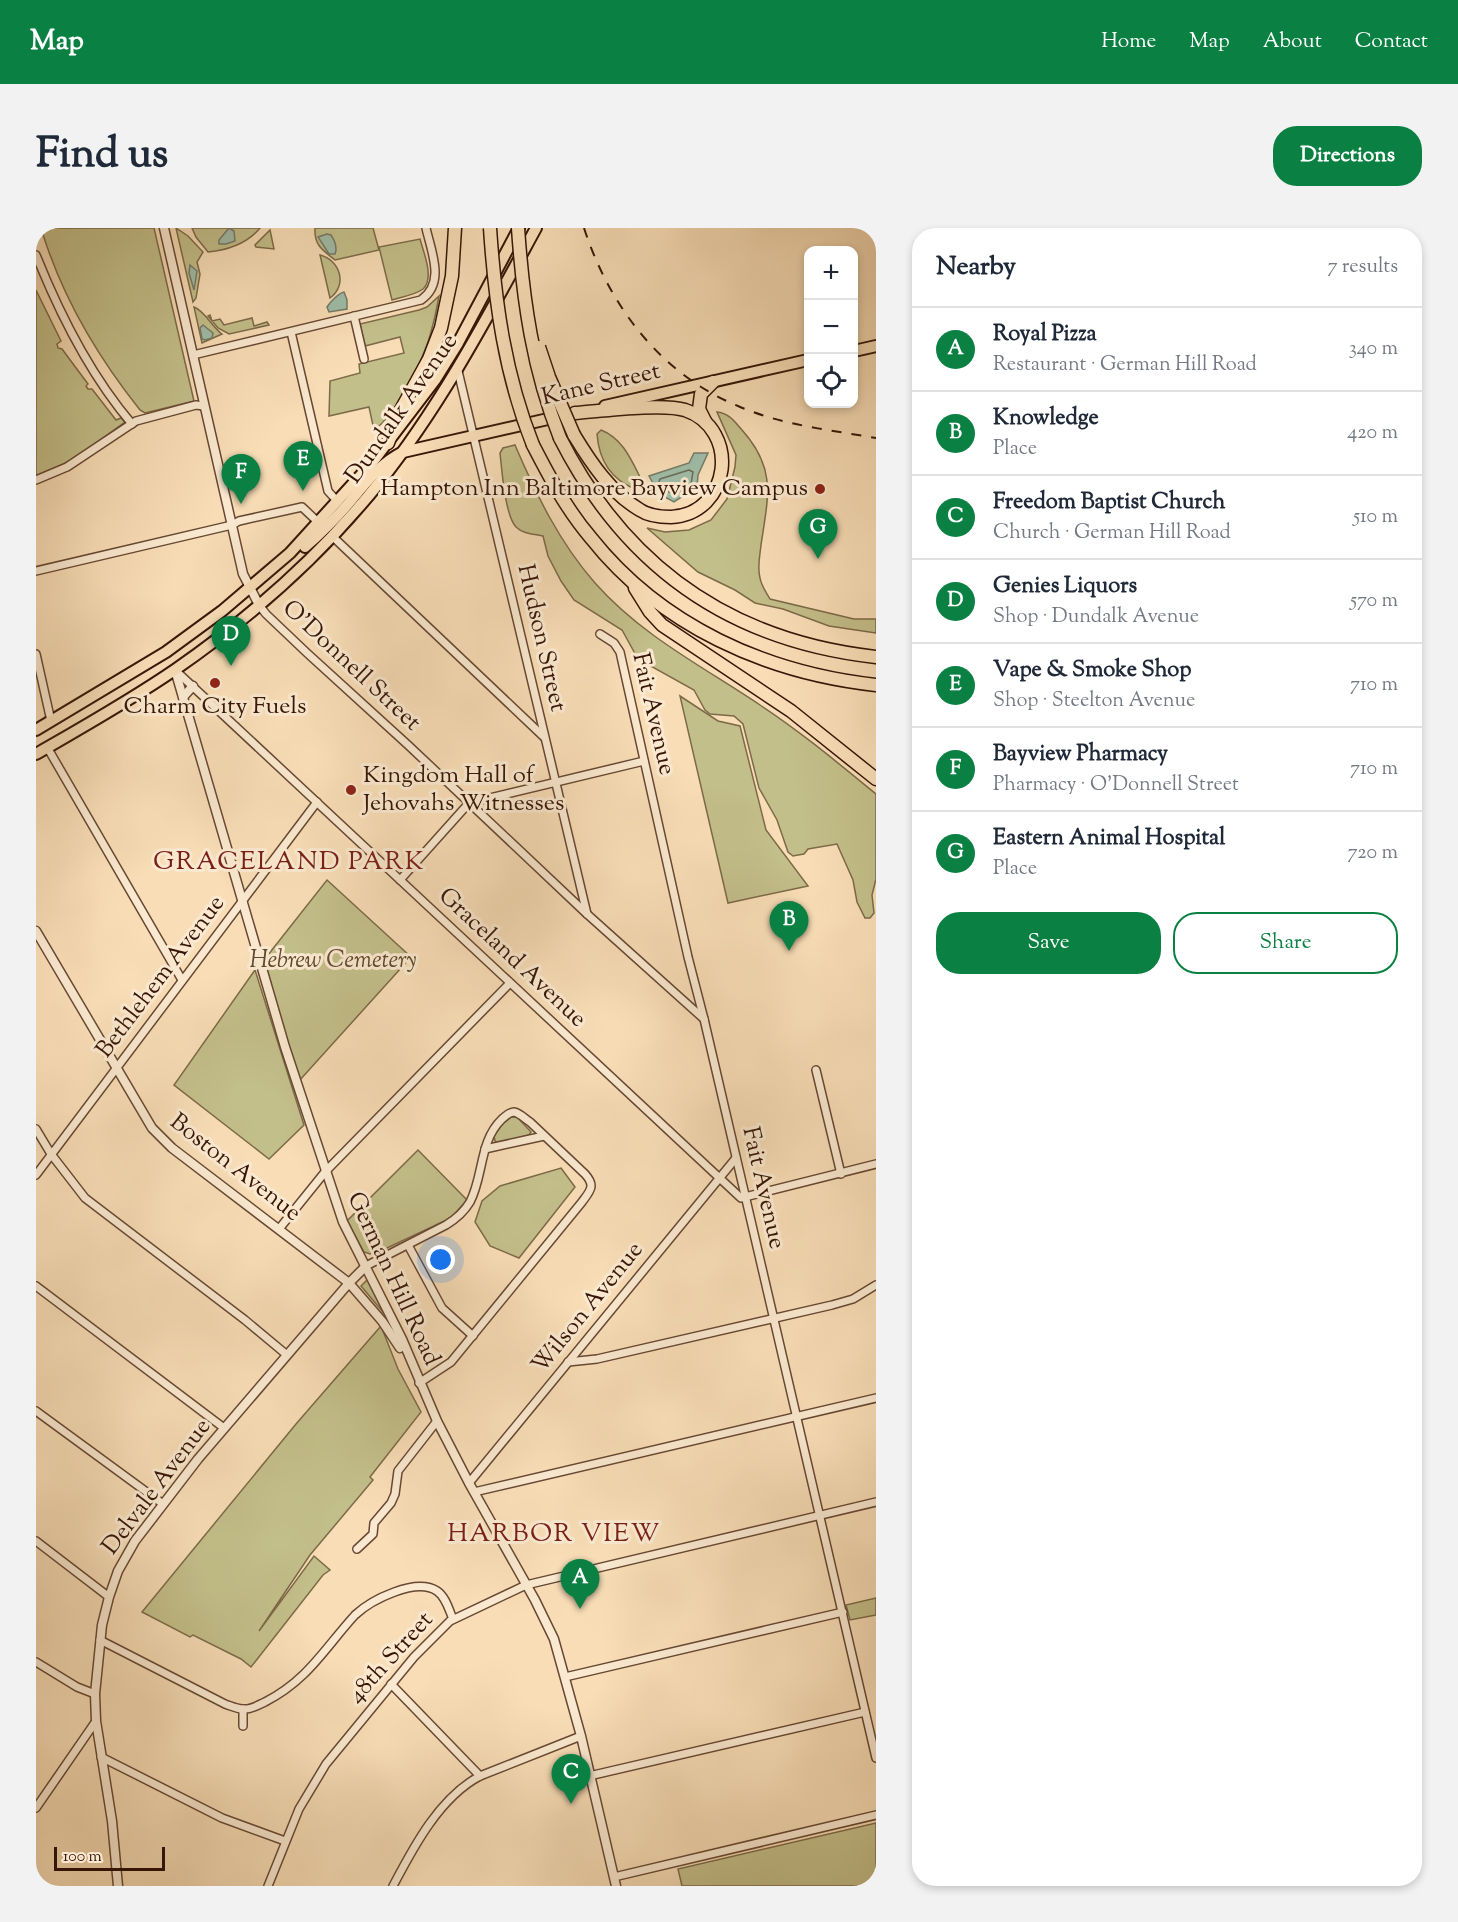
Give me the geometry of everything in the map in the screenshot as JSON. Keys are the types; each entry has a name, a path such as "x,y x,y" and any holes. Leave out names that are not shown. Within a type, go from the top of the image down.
{"highway":[{"path":"388,443 397,417 429,359 441,328 452,276 455,228"},
{"path":"490,228 494,282 505,354 522,417 533,445 567,507 591,538 614,564 643,590 698,630 755,657 786,668 876,685"},
{"path":"519,228 530,338 548,408 574,465 613,522 662,571 686,590 742,621 795,642 876,657"},
{"path":"522,276 543,358 574,435 598,472 629,502 641,511 652,515 677,516 699,507 709,499 721,476 723,463 721,450 713,431 696,415 675,408 575,413"},
{"path":"706,423 699,409 699,400 704,388 713,382"},
{"path":"628,576 650,612 662,625 791,711 876,779"},
{"path":"826,649 876,652"}],"main road":[{"name":"Dundalk Avenue","path":"36,730 166,652 222,611 290,553 319,523 388,443 441,371 519,228"},
{"name":"Dundalk Avenue","path":"36,754 175,670 208,646 259,605 332,536 365,500 403,452 458,371 536,228"},
{"path":"858,350 876,346"},
{"name":"Kane Street","path":"403,452 804,361"},
{"path":"290,553 305,547 346,507 376,471 403,452"}],"street":[{"name":"O'Donnell Street","path":"164,228 243,574 259,605 291,638 587,914 704,1019"},
{"path":"193,355 421,300 431,292 434,285 435,268 426,228"},
{"path":"36,255 52,296 80,347 109,396 132,424"},
{"path":"354,316 364,359"},
{"path":"291,332 328,491 338,502"},
{"name":"Hudson Street","path":"458,371 587,914"},
{"path":"36,480 67,467 132,424 196,405 204,405"},
{"path":"36,571 302,507 319,523"},
{"path":"332,536 545,738"},
{"name":"Fait Avenue","path":"600,634 614,642 620,652 688,957 876,1758"},
{"path":"36,654 51,721"},
{"name":"Graceland Avenue","path":"175,670 741,1198 745,1196"},
{"name":"German Hill Road","path":"175,670 288,1058 343,1222 402,1339 437,1421 548,1626 581,1736 615,1882"},
{"path":"183,697 193,686"},
{"path":"47,747 182,980"},
{"path":"400,880 469,803 644,761"},
{"name":"Bethlehem Avenue","path":"36,1175 317,802"},
{"name":"Boston Avenue","path":"36,931 158,1135 349,1283 382,1321 419,1383"},
{"path":"279,1229 325,1172 510,983"},
{"path":"816,1070 841,1174"},
{"path":"366,1266 446,1225 464,1209 474,1191 491,1132 509,1113 521,1115 592,1183 592,1188 451,1362 419,1383"},
{"path":"36,1129 51,1154 90,1203 245,1320 287,1355"},
{"path":"485,1149 544,1136"},
{"name":"Wilson Avenue","path":"469,1483 736,1158"},
{"path":"745,1196 876,1164"},
{"path":"408,1245 442,1308 473,1336"},
{"name":"Delvale Avenue","path":"118,1886 112,1821 96,1720 96,1694 100,1640 109,1597 118,1571 128,1552 163,1504 224,1428 366,1266"},
{"path":"568,1362 597,1359 853,1299 876,1285"},
{"path":"36,1286 224,1428"},
{"path":"474,1492 876,1398"},
{"path":"36,1412 163,1504"},
{"path":"357,1549 373,1534 374,1523 391,1503 395,1494 398,1471 437,1421"},
{"name":"48th Street","path":"268,1886 299,1809 326,1764 391,1684 435,1635 453,1619 526,1585 876,1502"},
{"path":"36,1541 109,1597"},
{"path":"100,1640 225,1704 250,1709 296,1683 313,1667 355,1615 376,1600 408,1588 425,1587 438,1592 443,1597 453,1619"},
{"path":"565,1677 843,1612"},
{"path":"36,1662 83,1690 96,1694"},
{"path":"391,1684 480,1776"},
{"path":"243,1709 243,1726"},
{"path":"589,1776 866,1712"},
{"path":"36,1808 96,1720"},
{"path":"393,1886 444,1806 460,1789 480,1776 581,1736"},
{"path":"101,1757 222,1818 285,1842"},
{"path":"615,1882 876,1815"}],"green space":[{"path":"41,228 154,228 194,401 145,413 140,410 109,368 82,324 59,277"},
{"path":"176,228 188,236 203,252 197,262 200,274 196,298 193,302"},
{"path":"192,228 260,228 255,234 237,245 208,252"},
{"path":"315,228 373,228 379,250 335,260 318,243"},
{"path":"270,230 274,249 256,247 255,245"},
{"path":"420,239 427,264 426,284 416,293 392,300 379,247"},
{"path":"320,255 333,262 339,274 339,286 330,298"},
{"path":"36,290 61,341 57,344 58,348 62,349 88,384 86,386 88,389 92,389 116,420 121,418 125,422 74,459 36,476"},
{"path":"439,296 424,353 409,384 383,422 374,430 369,407 329,416 330,381 360,373 359,364 404,353 400,337 365,346 360,324 419,310 427,307"},
{"path":"194,307 202,312 222,334 202,343"},
{"path":"252,318 254,326 267,322 269,325 229,334 218,328 212,321 220,319 224,325"},
{"path":"717,412 728,416 742,430 761,458 765,471 767,498 759,570 761,583 770,599 854,619 876,619 876,633 829,626 783,609 755,603 735,590 698,572 647,528 665,532 689,530 711,520 727,499 736,455"},
{"path":"601,430 615,438 629,457 641,479 635,489 619,480 607,468 598,443 597,434"},
{"path":"515,445 559,534 582,567 613,602 653,635 790,726 876,794 876,879 872,895 874,913 870,918 865,918 857,902 853,880 837,844 808,849 804,854 793,856 788,852 777,820 759,788 743,724 734,716 710,714 705,710 694,690 638,659 622,630 574,600 548,556 543,536 525,532 516,527 509,513 500,453 503,448"},
{"path":"680,696 718,721 740,726 766,830 808,886 728,903"},
{"name":"Hebrew Cemetery","path":"327,880 411,957 299,1081 264,960"},
{"name":"Hebrew Cemetery","path":"255,970 304,1125 269,1159 174,1085"},
{"path":"511,1117 517,1117 531,1132 529,1135 498,1143 494,1136 503,1123"},
{"path":"418,1150 467,1200 451,1218 387,1248 370,1254 364,1252 347,1221"},
{"path":"561,1168 575,1187 519,1258 490,1246 475,1222 482,1201 500,1186"},
{"path":"368,1279 388,1318 361,1286"},
{"path":"381,1326 398,1369 421,1412 370,1477 373,1480 310,1555 259,1631 314,1556 330,1570 323,1575 251,1667 241,1659 193,1635 190,1637 142,1612 296,1424"},
{"path":"876,1598 876,1615 850,1620 846,1605"},
{"path":"876,1823 876,1886 682,1886 678,1869"}],"water":[{"path":"229,228 234,231 235,241 219,244 219,240"},
{"path":"331,235 335,242 335,254 329,254 318,237"},
{"path":"190,265 197,271 194,290 189,273"},
{"path":"344,292 347,309 329,312 328,305"},
{"path":"203,325 213,333 212,338 202,339 200,328"},
{"path":"694,453 708,453 698,475 697,487 674,502 659,494 649,476 689,463"}],"railway":[{"path":"584,228 608,284 623,310 641,334 685,376 710,392 754,413 806,426 876,438"}],"place":[{"name":"Hampton Inn Baltimore Bayview Campus","path":"820,489"},
{"name":"Vape & Smoke Shop","path":"303,491"},
{"name":"Bayview Pharmacy","path":"241,504"},
{"name":"Eastern Animal Hospital","path":"818,559"},
{"name":"Genies Liquors","path":"231,666"},
{"name":"Charm City Fuels","path":"215,683"},
{"name":"Kingdom Hall of Jehovahs Witnesses","path":"351,790"},
{"name":"Knowledge","path":"789,951"},
{"name":"Royal Pizza","path":"580,1609"},
{"name":"Freedom Baptist Church","path":"571,1804"}],"district":[{"name":"GRACELAND PARK","path":"289,862"},
{"name":"HARBOR VIEW","path":"554,1534"}]}
